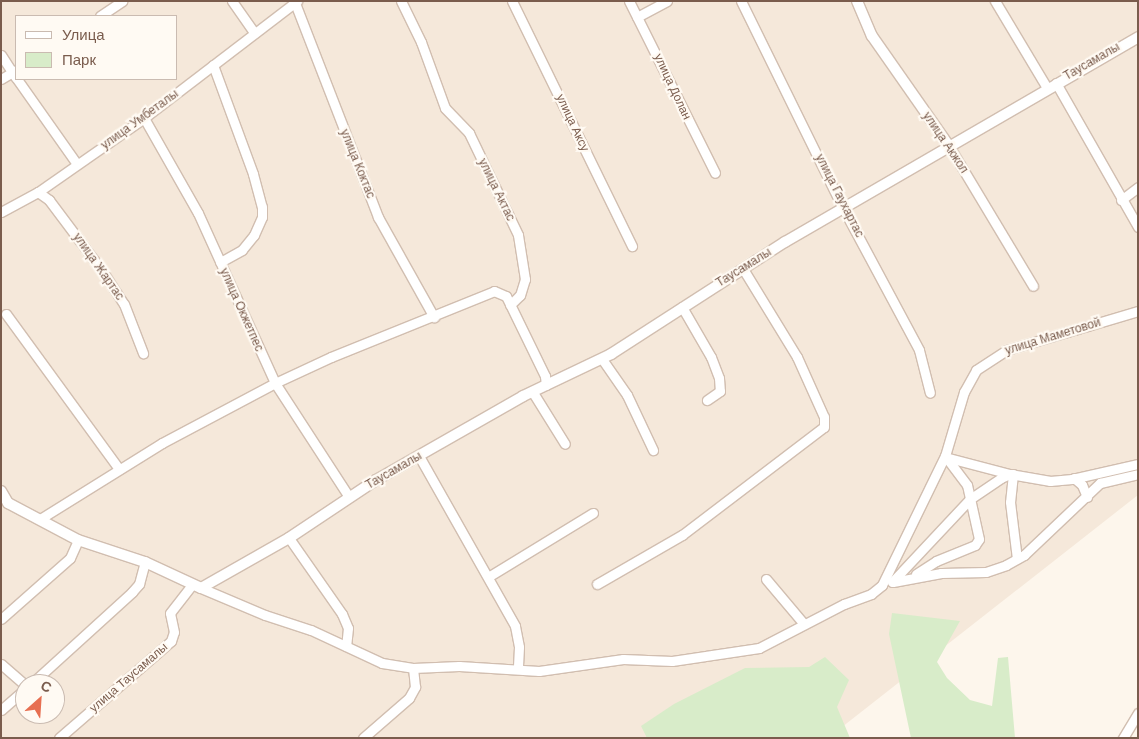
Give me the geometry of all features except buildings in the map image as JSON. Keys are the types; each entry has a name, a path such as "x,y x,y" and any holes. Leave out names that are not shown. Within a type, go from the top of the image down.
{"street":[{"path":"101,15 122,1"},
{"path":"232,1 254,33"},
{"name":"улица Актас","path":"401,1 421,42 445,108 468,133 518,235 526,279 520,295 510,305"},
{"name":"улица Аксу","path":"512,1 632,246"},
{"name":"улица Долан","path":"629,1 715,173"},
{"path":"636,17 667,1"},
{"name":"улица Гаухартас","path":"741,1 843,208 919,350 930,392"},
{"name":"улица Акжол","path":"856,1 872,36 949,146 1032,286"},
{"path":"995,1 1052,86 1138,227"},
{"name":"улица Умбеталы","path":"1,212 38,192 144,118 296,2"},
{"name":"улица Коктас","path":"296,2 378,217 434,317"},
{"name":"Таусамалы","path":"349,496 532,391 602,359 682,307 843,208 1138,37"},
{"path":"1,55 15,73"},
{"path":"212,65 253,174 262,207 262,217 254,234 242,250 220,262"},
{"path":"1,79 15,74"},
{"path":"20,80 77,164"},
{"name":"улица Окжетпес","path":"144,118 198,213 275,383 349,496"},
{"path":"1121,200 1138,187"},
{"name":"улица Жартас","path":"38,192 49,200 103,272 124,304 143,353"},
{"path":"597,584 682,535 824,428 824,417 797,357 743,270"},
{"path":"40,519 119,469 275,383 331,357 494,292 502,292 510,305 545,376 546,385"},
{"path":"682,307 712,356 719,378 720,391 707,400"},
{"name":"улица Маметовой","path":"882,585 945,456 969,381 989,359 1007,350 1138,311"},
{"path":"6,314 119,469"},
{"path":"602,359 627,395 653,450"},
{"path":"532,391 565,444"},
{"path":"419,456 515,626 519,647 518,668"},
{"path":"945,456 1012,474 1050,481 1074,478 1138,464"},
{"path":"911,577 936,561 975,545 979,540 967,485 945,456"},
{"path":"892,582 970,498 984,486 1012,474"},
{"path":"1012,474 1010,502 1017,560"},
{"path":"2,493 8,503 78,540 145,562 197,586 346,646 382,663 413,668 518,668 539,671 624,659 672,661 736,652 766,645 804,624 871,594 882,585 911,577 986,572 1017,560 1100,483 1138,474"},
{"path":"1074,478 1082,485 1086,497"},
{"name":"улица Таусамалы","path":"59,738 171,641 174,632 170,613 197,586 289,538 349,496"},
{"path":"488,577 593,513"},
{"path":"289,538 342,614 348,628 346,646"},
{"path":"1,619 70,558 78,540"},
{"path":"42,674 132,592 139,584 145,562"},
{"path":"766,579 804,624"},
{"path":"1,664 15,676"},
{"path":"363,738 409,698 415,687 413,668"},
{"path":"1,710 15,698"},
{"path":"1123,738 1138,713"}],"shaded area":[{"path":"1,1 1138,1 1138,495 828,738 1,738"}],"green space":[{"path":"892,613 960,621 937,662 947,678 970,700 992,706 998,658 1008,657 1015,738 911,738 889,634"},
{"path":"825,657 849,680 837,707 850,738 647,738 641,726 674,704 745,668 809,667"}]}
